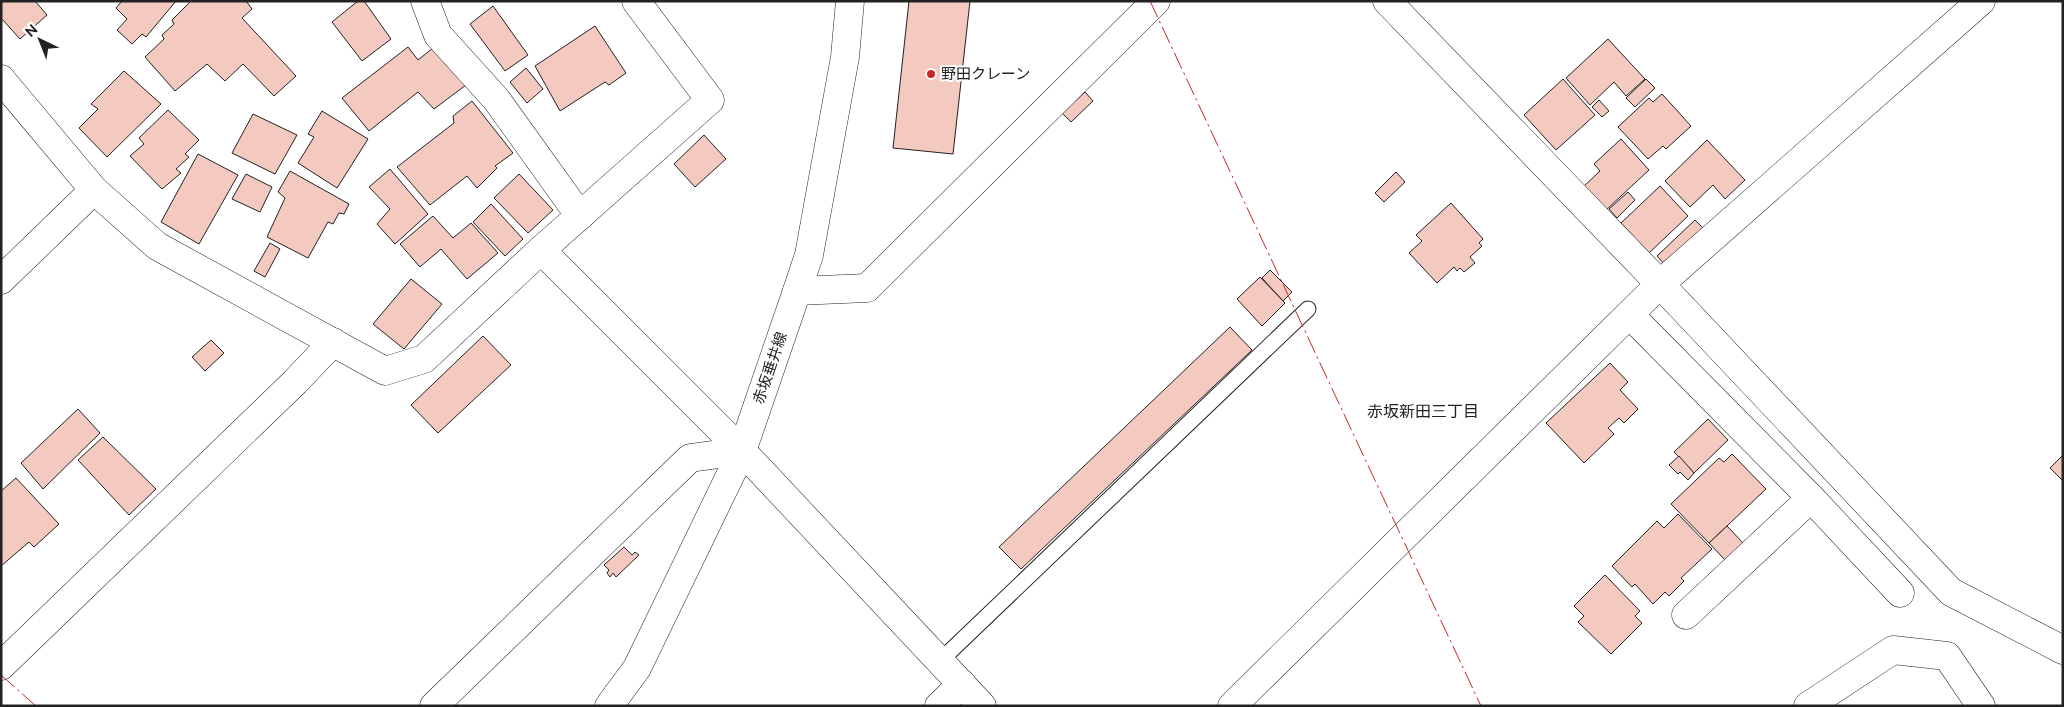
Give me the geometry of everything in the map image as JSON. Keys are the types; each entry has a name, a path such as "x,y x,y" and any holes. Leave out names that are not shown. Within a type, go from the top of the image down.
{"street":[{"path":"424,1 438,35 496,99 580,216"},
{"path":"1,79 94,190 157,246 385,371 424,359 541,250 710,100 636,1"},
{"name":"赤坂垂井線","path":"609,706 637,668 742,451 797,291 809,255 845,57 850,1"},
{"path":"797,291 867,288 1156,1"},
{"path":"1387,1 1660,284 1951,592 2063,650"},
{"path":"1232,706 1660,284 1981,1"},
{"path":"1,280 94,190"},
{"path":"541,250 742,451 982,706"},
{"path":"1630,315 1811,498 1900,593"},
{"path":"1,666 333,342"},
{"path":"434,706 690,458 742,451"},
{"path":"1686,615 1811,498"},
{"path":"1808,706 1893,650 1947,656 1981,706"},
{"path":"939,706 962,684"}],"lane":[{"path":"940,660 1308,309"}],"building":[{"path":"1,1 35,1 47,15 20,39 1,18"},
{"path":"122,1 176,1 146,37 142,34 132,44 117,30 127,19 116,8"},
{"path":"191,1 246,1 252,9 242,18 296,76 274,96 243,64 225,81 207,64 175,91 145,57 164,39 162,35 174,24 172,20"},
{"path":"358,1 364,1 391,39 362,61 332,22"},
{"name":"野田クレーン","path":"909,1 970,1 953,154 893,148"},
{"path":"493,6 528,55 505,71 470,24"},
{"path":"595,26 626,73 609,85 605,82 560,111 535,66"},
{"path":"1608,39 1645,79 1626,96 1614,82 1590,105 1566,78"},
{"path":"408,47 418,60 433,48 466,85 434,109 418,92 369,131 342,98"},
{"path":"526,68 543,89 527,103 510,82"},
{"path":"124,71 161,104 107,157 79,128 98,109 91,104"},
{"path":"1563,79 1595,115 1556,150 1524,115"},
{"path":"1646,79 1655,88 1635,107 1626,98"},
{"path":"1085,92 1093,101 1071,122 1062,113"},
{"path":"1662,94 1691,126 1666,149 1663,146 1648,159 1618,127 1649,98 1653,102"},
{"path":"1599,100 1609,111 1602,117 1592,107"},
{"path":"472,101 513,153 495,166 497,168 477,188 467,176 430,205 397,167 454,123 453,116"},
{"path":"168,110 199,140 185,154 189,157 176,169 181,173 162,189 130,156 144,144 139,138"},
{"path":"322,111 368,139 337,188 298,163 314,137 308,134"},
{"path":"253,114 297,135 275,174 232,153"},
{"path":"704,135 726,159 695,187 674,164"},
{"path":"1621,139 1649,170 1605,211 1583,187 1600,171 1594,164"},
{"path":"1707,140 1745,180 1725,199 1713,185 1690,207 1665,181"},
{"path":"198,154 238,175 199,244 161,222"},
{"path":"390,169 428,214 395,244 377,224 390,209 369,187"},
{"path":"290,171 349,204 344,214 339,213 333,224 328,222 308,258 267,237 285,198 278,192"},
{"path":"1396,172 1405,182 1384,202 1375,193"},
{"path":"246,174 272,187 260,212 232,199"},
{"path":"519,174 553,210 528,233 494,198"},
{"path":"1660,186 1688,216 1649,253 1621,223"},
{"path":"1628,192 1635,200 1617,218 1609,209"},
{"path":"1451,203 1483,239 1479,243 1482,246 1470,257 1475,263 1464,272 1460,268 1457,271 1454,267 1437,283 1409,253 1422,241 1416,235"},
{"path":"491,204 523,239 505,256 473,222"},
{"path":"433,216 453,238 471,223 498,253 467,279 441,249 420,267 400,244"},
{"path":"1695,220 1705,230 1666,266 1657,256"},
{"path":"270,243 280,249 265,277 254,271"},
{"path":"1270,270 1292,292 1283,301 1262,278"},
{"path":"1260,277 1285,303 1262,326 1237,299"},
{"path":"411,279 442,304 404,349 373,324"},
{"path":"1230,327 1252,350 1021,569 999,547"},
{"path":"483,336 511,365 438,433 411,405"},
{"path":"211,340 224,353 205,371 192,357"},
{"path":"1610,363 1628,382 1620,390 1638,409 1624,423 1619,418 1608,428 1614,434 1584,463 1546,423"},
{"path":"78,409 100,433 43,489 21,463"},
{"path":"1708,419 1728,440 1694,473 1674,452"},
{"path":"103,437 156,489 129,515 78,460"},
{"path":"1732,454 1766,489 1709,543 1671,504 1719,458 1724,462"},
{"path":"2063,455 2063,481 2050,468"},
{"path":"1679,456 1694,473 1688,480 1669,465"},
{"path":"16,478 59,524 34,547 29,542 1,566 1,491"},
{"path":"1678,514 1712,549 1681,578 1684,581 1669,596 1665,592 1653,604 1635,584 1632,587 1612,566 1657,521 1664,528"},
{"path":"1727,526 1744,544 1726,561 1709,543"},
{"path":"624,547 632,555 635,552 639,555 616,577 613,573 610,577 607,573 609,570 604,565"},
{"path":"1605,575 1640,611 1635,616 1642,623 1611,654 1578,622 1584,616 1574,606"}],"power":[{"path":"1150,1 1481,706"},
{"path":"1,675 36,706"}],"place":[{"name":"野田クレーン","path":"931,74"}],"district":[{"name":"赤坂新田三丁目","path":"1423,411"}]}
